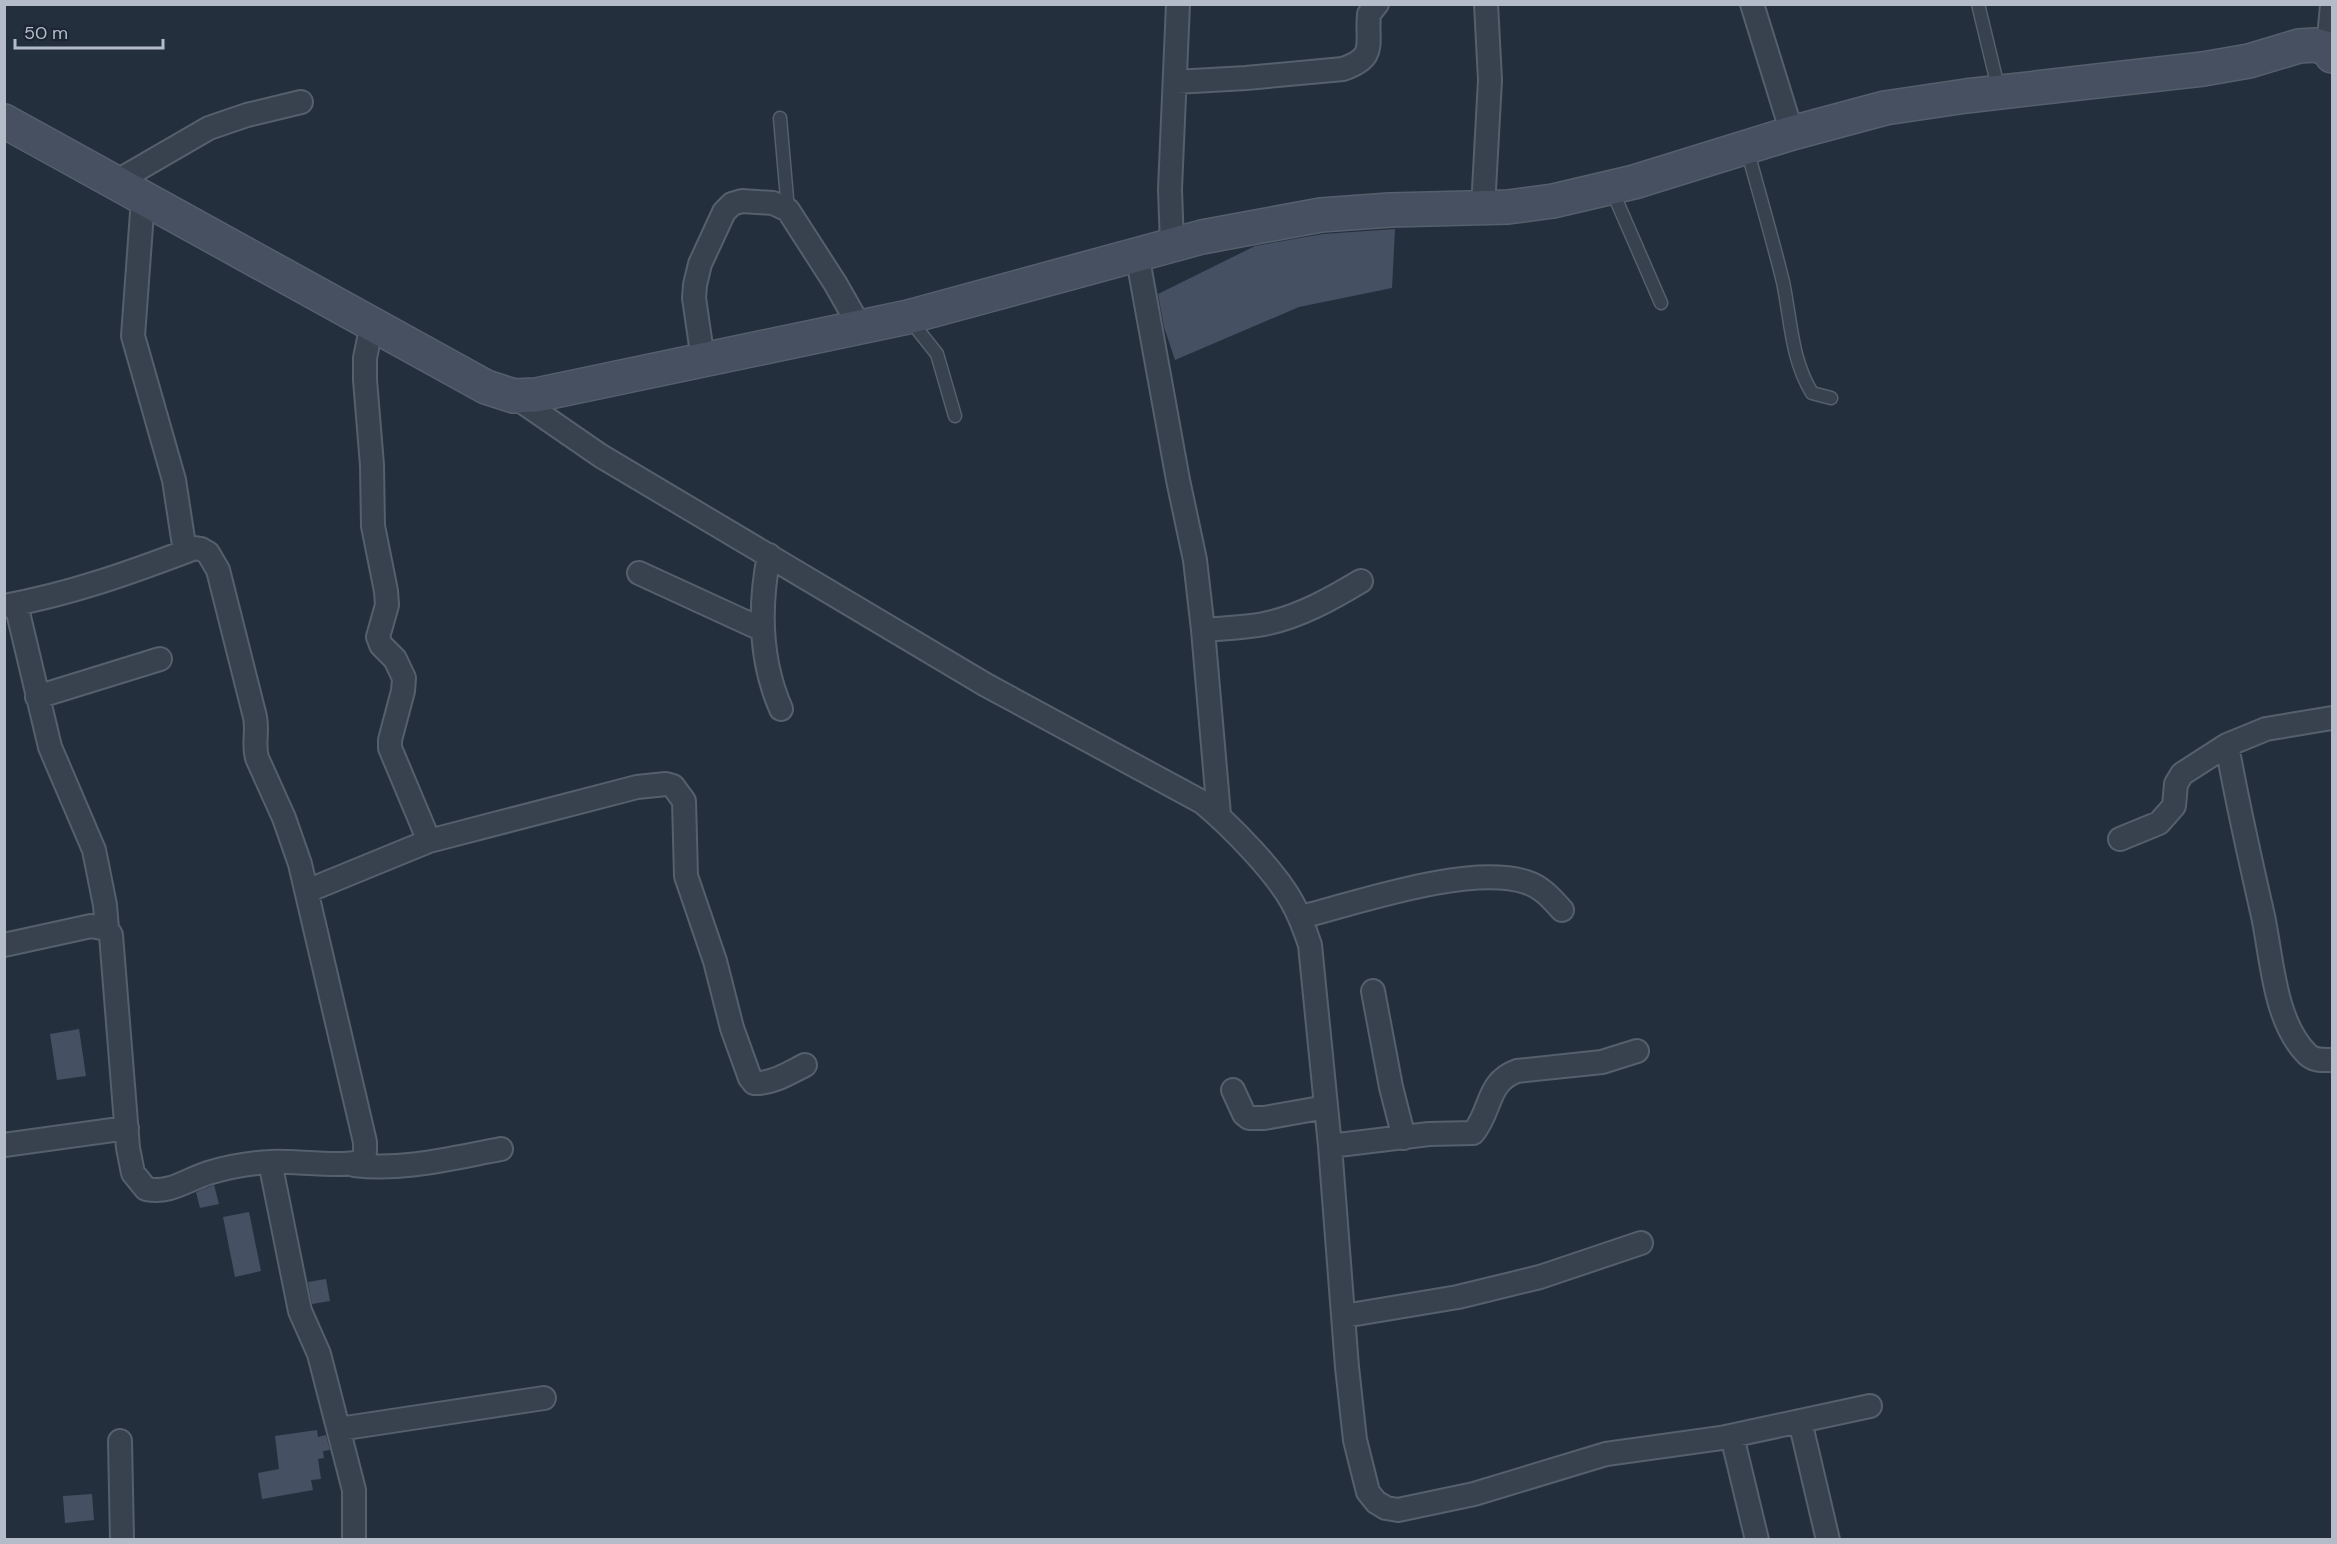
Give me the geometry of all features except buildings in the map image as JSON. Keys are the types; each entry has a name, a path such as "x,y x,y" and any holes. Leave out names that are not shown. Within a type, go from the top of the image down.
{"main road":[{"path":"4,121 486,387 514,396 536,395 908,317 1202,237 1321,215 1390,210 1508,207 1553,201 1635,182 1792,133 1885,108 1999,92 2204,69 2249,61 2299,46 2315,45 2330,52"}],"street":[{"path":"1172,245 1170,189 1178,4"},
{"path":"1175,82 1343,69 1357,64 1364,60 1369,51 1369,14 1377,4"},
{"path":"1483,208 1490,80 1486,4"},
{"path":"1752,4 1792,133"},
{"path":"2330,52 2332,5"},
{"path":"114,183 209,129 247,115 301,102"},
{"path":"143,199 133,336 174,480 185,552"},
{"path":"703,360 694,298 700,264 724,212 732,204 742,201 773,203 788,210 860,327"},
{"path":"1137,254 1178,480 1195,560 1219,815"},
{"path":"372,324 365,358 365,380 372,465 373,526 387,605 378,637 381,645 395,659 404,678 404,692 390,740 390,748 429,841"},
{"path":"514,396 601,456 986,685 1202,802 1219,815 1280,882 1301,917 1310,945 1355,1440 1368,1492 1376,1502 1386,1508 1398,1510 1474,1494 1606,1454 1732,1436 1870,1406"},
{"path":"354,1164 361,1161 365,1154 365,1142 307,891 284,818 255,751 257,728 255,717 218,570 208,553 195,548 98,584 52,597 10,605 50,747 94,850 105,905 107,929 113,943 127,1128 133,1173 146,1189 164,1191 210,1173 270,1162 297,1161 372,1167 415,1164 501,1149"},
{"path":"769,555 763,589 763,630 766,663 781,709"},
{"path":"639,573 763,630"},
{"path":"1203,630 1264,624 1325,603 1361,581"},
{"path":"37,697 160,659"},
{"path":"2120,839 2159,823 2174,806 2176,784 2182,774 2227,745 2266,729 2332,718"},
{"path":"2227,745 2237,804 2267,936 2278,999 2295,1038 2307,1055 2316,1059 2332,1060"},
{"path":"307,891 429,841 637,787 666,783 673,786 684,801 686,876 715,961 732,1028 750,1078 754,1083 761,1083 782,1077 805,1065"},
{"path":"1301,917 1453,880 1497,877 1528,882 1548,893 1562,910"},
{"path":"4,945 91,926 107,929"},
{"path":"1373,991 1391,1087 1404,1138"},
{"path":"1330,1146 1429,1134 1473,1133 1483,1121 1494,1088 1502,1078 1509,1074 1517,1071 1602,1062 1637,1051"},
{"path":"1233,1090 1244,1114 1249,1118 1264,1118 1326,1107"},
{"path":"4,1145 127,1128"},
{"path":"270,1162 300,1311 319,1354 354,1490 354,1539"},
{"path":"1344,1316 1458,1297 1520,1282 1641,1243"},
{"path":"339,1429 544,1398"},
{"path":"1800,1421 1828,1539"},
{"path":"1732,1436 1757,1539"},
{"path":"120,1441 122,1539"}],"lane":[{"path":"1978,4 1999,92"},
{"path":"780,118 788,210"},
{"path":"1747,148 1783,282 1791,331 1802,374 1812,393 1831,398"},
{"path":"1611,187 1660,303"},
{"path":"908,317 937,354 955,416"}]}
